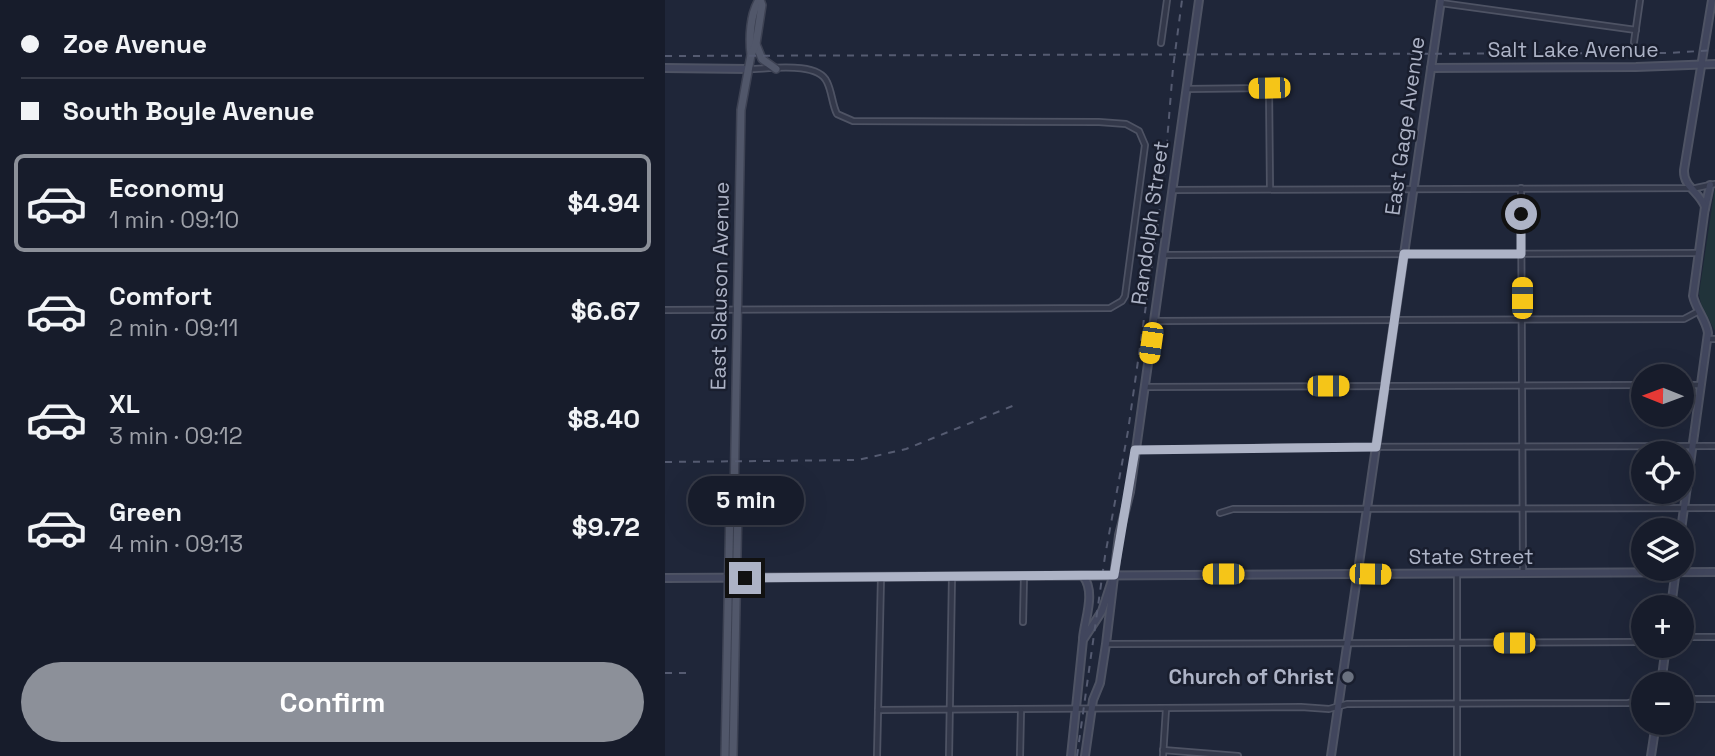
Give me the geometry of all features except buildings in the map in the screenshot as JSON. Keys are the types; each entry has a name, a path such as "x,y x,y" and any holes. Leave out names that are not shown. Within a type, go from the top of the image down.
{"main road":[{"path":"751,55 756,44 762,5 760,0"},
{"path":"751,55 755,6 760,0"},
{"path":"756,44 762,59 776,69"},
{"name":"East Slauson Avenue","path":"726,756 732,578 738,504 734,500 741,110 751,55"},
{"name":"East Slauson Avenue","path":"732,578 733,756"}],"street":[{"path":"1161,43 1167,0"},
{"name":"Randolph Street","path":"1085,756 1092,709 1101,678 1114,575 1145,387 1199,0"},
{"path":"1634,42 1640,0"},
{"path":"1705,211 1702,200 1684,181 1683,170 1712,0"},
{"path":"1441,1 1636,30"},
{"name":"East Gage Avenue","path":"1331,756 1441,1"},
{"name":"Salt Lake Avenue","path":"1431,68 1715,64"},
{"path":"665,68 748,71 811,69 822,73 837,114 853,121 1126,124 1139,131 1145,145 1127,287 1122,301 1110,308 665,310"},
{"path":"1187,89 1269,88 1270,189"},
{"path":"1172,190 1712,185 1705,211 1693,296 1711,339 1701,385 1694,441"},
{"path":"1521,188 1523,574"},
{"path":"1163,255 1699,253"},
{"path":"1154,321 1684,319 1699,311"},
{"path":"1145,387 1631,385"},
{"path":"1694,385 1701,385"},
{"path":"1135,450 1631,446"},
{"path":"1694,446 1715,446"},
{"path":"1683,518 1685,504"},
{"path":"1220,513 1234,509 1715,508"},
{"name":"State Street","path":"1694,571 1715,572"},
{"name":"State Street","path":"665,578 1631,572"},
{"path":"1457,574 1457,756"},
{"name":"Randolph Street","path":"1072,756 1083,640 1102,611 1114,575"},
{"path":"949,756 952,576"},
{"path":"1023,622 1024,576"},
{"path":"1083,576 1089,583 1090,592 1083,640"},
{"path":"877,756 881,577"},
{"path":"1694,637 1715,637"},
{"path":"1106,644 1631,642"},
{"path":"1694,699 1715,699"},
{"path":"878,710 1329,709 1347,704 1631,703"},
{"path":"1166,709 1163,753 1238,756"},
{"path":"1020,756 1021,710"},
{"path":"1651,756 1654,735"}],"shaded area":[{"path":"1715,187 1715,331 1701,304 1699,294"}],"railway":[{"path":"1077,756 1105,556 1128,431 1164,179 1173,68 1182,0"},
{"path":"665,56 1669,53 1715,50"},
{"path":"665,462 858,460 906,449 1015,405"},
{"path":"665,673 690,673"}],"place":[{"name":"Church of Christ","path":"1348,677"}],"route":[{"path":"745,578 1114,575 1135,450 1376,447 1404,254 1521,254 1521,214"}]}
